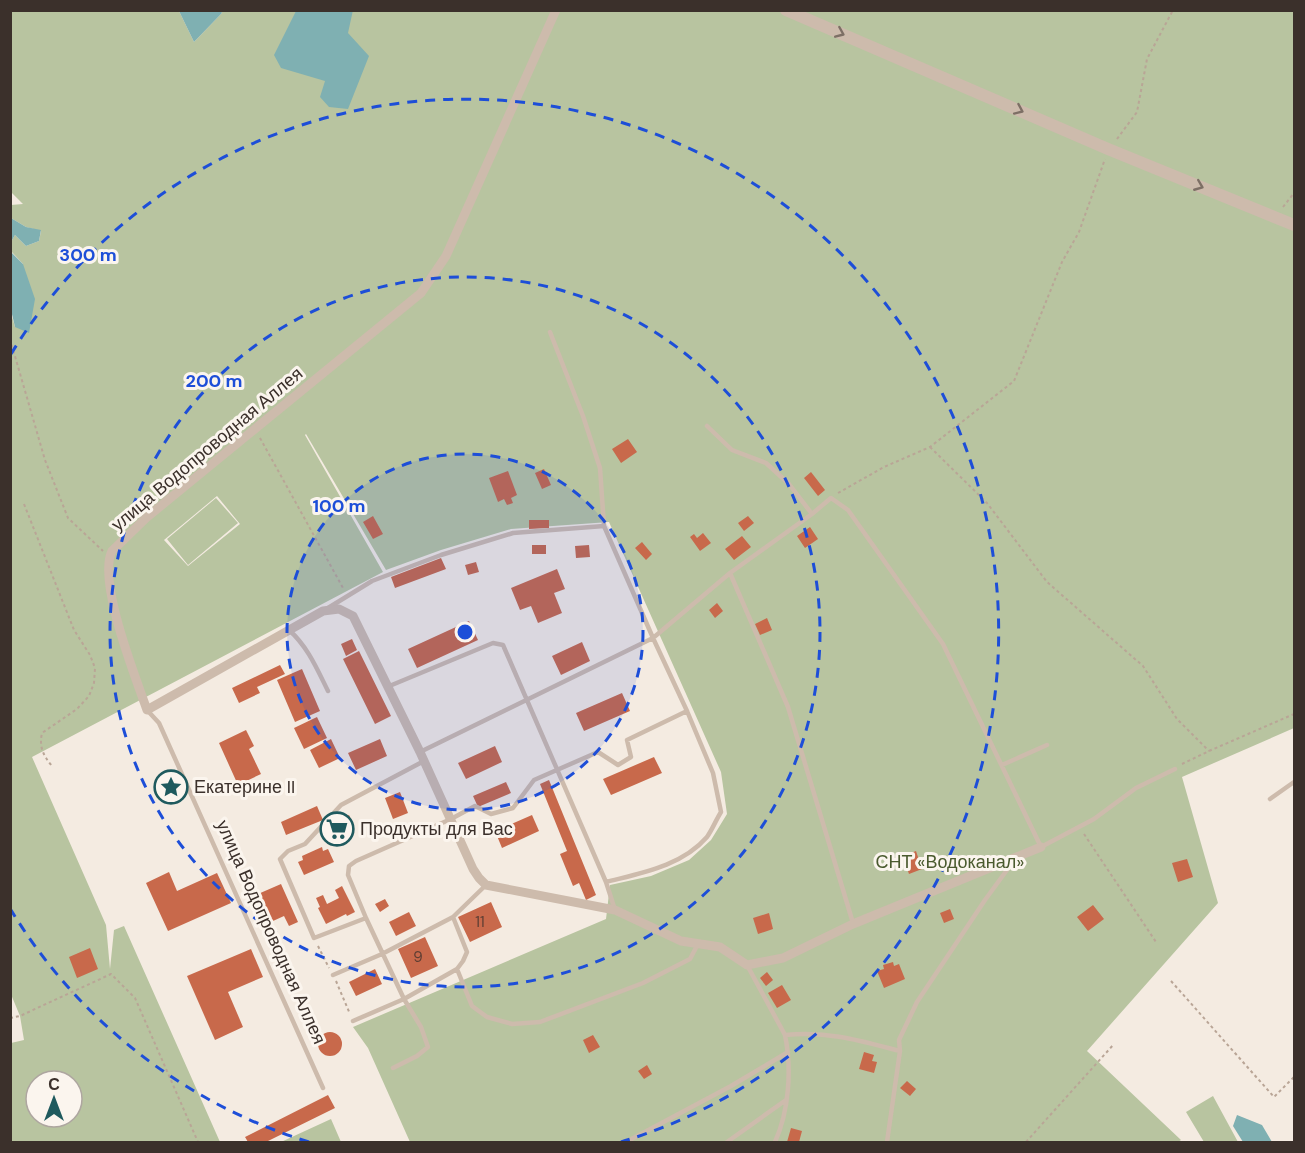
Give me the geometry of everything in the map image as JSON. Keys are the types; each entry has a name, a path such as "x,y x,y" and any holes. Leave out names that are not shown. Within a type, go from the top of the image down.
{"street":[{"name":"улица Водопроводная Аллея","path":"147,710 128,658 111,591 108,571 112,551 146,518 421,293 446,256 556,10"},
{"path":"786,10 1108,149 1294,225"},
{"path":"147,710 323,610 339,609 353,616 422,757 473,870 486,885 615,910 681,941 720,947 747,965 783,957 853,924 1041,847"}],"lane":[{"path":"550,332 583,416 600,468 603,526 713,773 721,812 707,836 687,854 652,871 606,882"},
{"path":"707,426 732,450 766,463 789,484 812,514"},
{"path":"366,918 314,938 280,859 288,851 305,844 341,805 422,757 526,699 653,638 730,573 831,498 848,510 943,644 1041,847 1094,819 1136,788 1174,769"},
{"path":"323,610 372,581 441,555 513,533 603,526"},
{"path":"730,573 788,707 853,924"},
{"path":"289,630 308,650 327,691"},
{"path":"387,687 493,643 503,645 606,882 615,910"},
{"name":"улица Водопроводная Аллея","path":"147,710 159,723 323,1088"},
{"path":"393,1068 417,1056 428,1047 421,1027 404,999 366,918 348,875 349,866 475,806 491,814 513,808 534,780 598,752 618,765 631,757 627,740 687,711"},
{"path":"1002,765 1047,746"},
{"path":"1270,799 1294,782"},
{"path":"887,1143 900,1051 898,1040 917,1002 985,900 1018,856"},
{"path":"333,975 382,954 453,917 486,885"},
{"path":"353,1021 404,999 457,969 467,952 453,917"},
{"path":"457,969 472,1006 487,1017 512,1024 540,1022 643,983 690,958 698,944"},
{"path":"747,965 785,1035 789,1052 783,1124 775,1143"},
{"path":"785,1035 812,1033 845,1037 900,1051"},
{"path":"626,1143 789,1052"},
{"path":"728,1143 786,1100"}],"path":[{"path":"842,490 884,467 930,447 1014,381 1062,262 1079,232 1108,149 1137,112 1147,59 1173,10"},
{"path":"1275,217 1294,193"},
{"path":"10,339 45,460 68,518 109,557"},
{"path":"255,430 347,596"},
{"path":"930,447 987,503 1047,582 1143,666 1177,719 1209,751"},
{"path":"24,504 74,630 90,655 95,668 89,696 77,709 42,733 39,744 44,756 52,766"},
{"path":"1174,769 1294,714"},
{"path":"1079,826 1156,942"},
{"path":"10,1018 20,1016 111,974 135,998 198,1143"},
{"path":"1171,981 1274,1097 1294,1077"},
{"path":"1026,1143 1114,1044"}],"green space":[{"name":"СНТ «Водоканал»","path":"221,10 1294,11 1294,728 1182,777 1218,903 1087,1051 1181,1140 1178,1142 410,1142 368,1048 353,1027 606,919 610,885 651,876 689,860 711,840 727,814 721,772 609,522 511,529 441,550 386,570 306,434 383,572 32,757 106,925 110,969 114,930 124,926 220,1142 11,1142 11,1043 24,1040 20,1016 10,992 10,310 15,327 23,264 11,251 11,242 15,235 26,246 39,241 41,231 26,227 11,218 11,205 23,204 11,192 11,11 179,11 194,42 222,13","holes":["217,496 240,524 188,566 164,540"]},
{"path":"216,498 238,523 188,565 167,539"},
{"path":"1213,1096 1238,1142 1204,1142 1186,1112"},
{"path":"331,1119 341,1142 281,1142"}],"water":[{"path":"353,10 348,33 369,56 348,109 329,107 320,97 325,81 281,68 274,55 296,11"},
{"path":"179,11 221,11 222,13 194,42"},
{"path":"11,218 26,227 41,230 39,241 26,246 15,235 11,242"},
{"path":"10,251 23,264 35,299 29,333 15,327 11,310"},
{"path":"1237,1115 1262,1125 1272,1142 1243,1142 1233,1126"}],"building":[{"path":"628,439 637,452 621,463 612,449"},
{"path":"544,469 551,485 542,489 535,473"},
{"path":"508,471 517,495 511,498 513,503 507,505 504,499 498,502 489,478"},
{"path":"811,472 825,490 818,496 804,478"},
{"path":"373,516 383,534 373,539 363,522"},
{"path":"748,516 754,523 744,531 738,523"},
{"path":"529,520 549,520 549,528 529,529"},
{"path":"810,527 818,539 805,548 797,536"},
{"path":"703,533 711,543 700,551 690,537 694,534 697,538"},
{"path":"742,536 751,547 734,560 725,549"},
{"path":"642,542 652,554 646,560 635,548"},
{"path":"532,545 546,545 546,554 532,554"},
{"path":"589,545 590,557 576,558 575,546"},
{"path":"441,558 446,569 395,588 391,577"},
{"path":"476,562 479,572 468,575 465,565"},
{"path":"557,569 565,589 554,593 562,613 538,623 531,606 520,610 511,588"},
{"path":"717,603 723,611 715,618 709,610"},
{"path":"767,618 772,630 760,635 755,624"},
{"path":"469,621 478,640 417,668 408,649"},
{"path":"352,639 357,650 346,656 341,644"},
{"path":"582,642 590,661 561,675 552,656"},
{"path":"359,651 391,716 375,724 343,659"},
{"path":"280,665 285,674 257,687 260,693 239,703 232,688"},
{"path":"302,669 320,711 295,722 277,680"},
{"path":"622,693 630,711 584,731 576,713"},
{"path":"317,717 327,738 304,749 294,728"},
{"path":"246,730 254,746 249,749 261,774 238,785 219,743"},
{"path":"331,739 340,758 319,768 310,750"},
{"path":"380,739 387,756 356,770 348,753"},
{"path":"495,746 502,762 466,779 458,763"},
{"path":"654,757 662,773 611,795 603,779"},
{"path":"549,780 596,895 586,900 579,883 573,886 560,854 567,851 540,784"},
{"path":"506,782 511,793 478,807 473,796"},
{"path":"400,792 408,813 393,819 385,798"},
{"path":"317,806 323,820 286,835 281,822"},
{"path":"349,815 354,826 332,837 326,826"},
{"path":"532,815 539,831 502,848 495,831"},
{"path":"322,847 323,851 328,849 334,862 304,875 298,862 303,860 302,856"},
{"path":"916,851 922,869 909,874 903,856"},
{"path":"1187,859 1193,877 1178,882 1172,863"},
{"path":"169,872 177,891 217,873 231,903 168,931 146,883"},
{"path":"281,884 298,922 289,926 284,916 262,926 249,898"},
{"path":"342,886 355,912 326,924 316,898 323,895 327,904 339,898 335,890"},
{"path":"385,899 389,906 380,912 375,904"},
{"path":"491,902 502,927 470,942 458,917"},
{"path":"1093,905 1104,919 1088,931 1077,917"},
{"path":"950,909 954,919 944,923 940,913"},
{"path":"409,912 416,926 396,936 389,922"},
{"path":"769,913 773,929 758,934 753,918"},
{"path":"425,937 438,966 411,978 398,949"},
{"path":"90,948 98,969 77,978 69,957"},
{"path":"251,949 263,977 228,992 243,1027 215,1040 187,976"},
{"path":"893,962 894,966 899,964 905,979 884,988 877,971 884,969 883,965"},
{"path":"375,969 382,984 356,996 349,982"},
{"path":"767,972 773,980 766,986 760,978"},
{"path":"782,985 791,1000 777,1008 768,993"},
{"path":"330,1032 338,1036 342,1044 338,1052 330,1056 322,1052 318,1044 322,1036"},
{"path":"593,1035 600,1047 589,1053 583,1040"},
{"path":"864,1052 874,1055 872,1061 877,1062 874,1073 859,1069"},
{"path":"647,1065 652,1074 644,1079 638,1071"},
{"path":"907,1081 916,1089 910,1096 900,1088"},
{"path":"328,1095 335,1108 266,1142 248,1142 245,1137"},
{"path":"791,1128 802,1131 799,1142 787,1142"}],"place":[{"name":"Екатерине II","path":"171,787"},
{"name":"Продукты для Вас","path":"337,829"}]}
